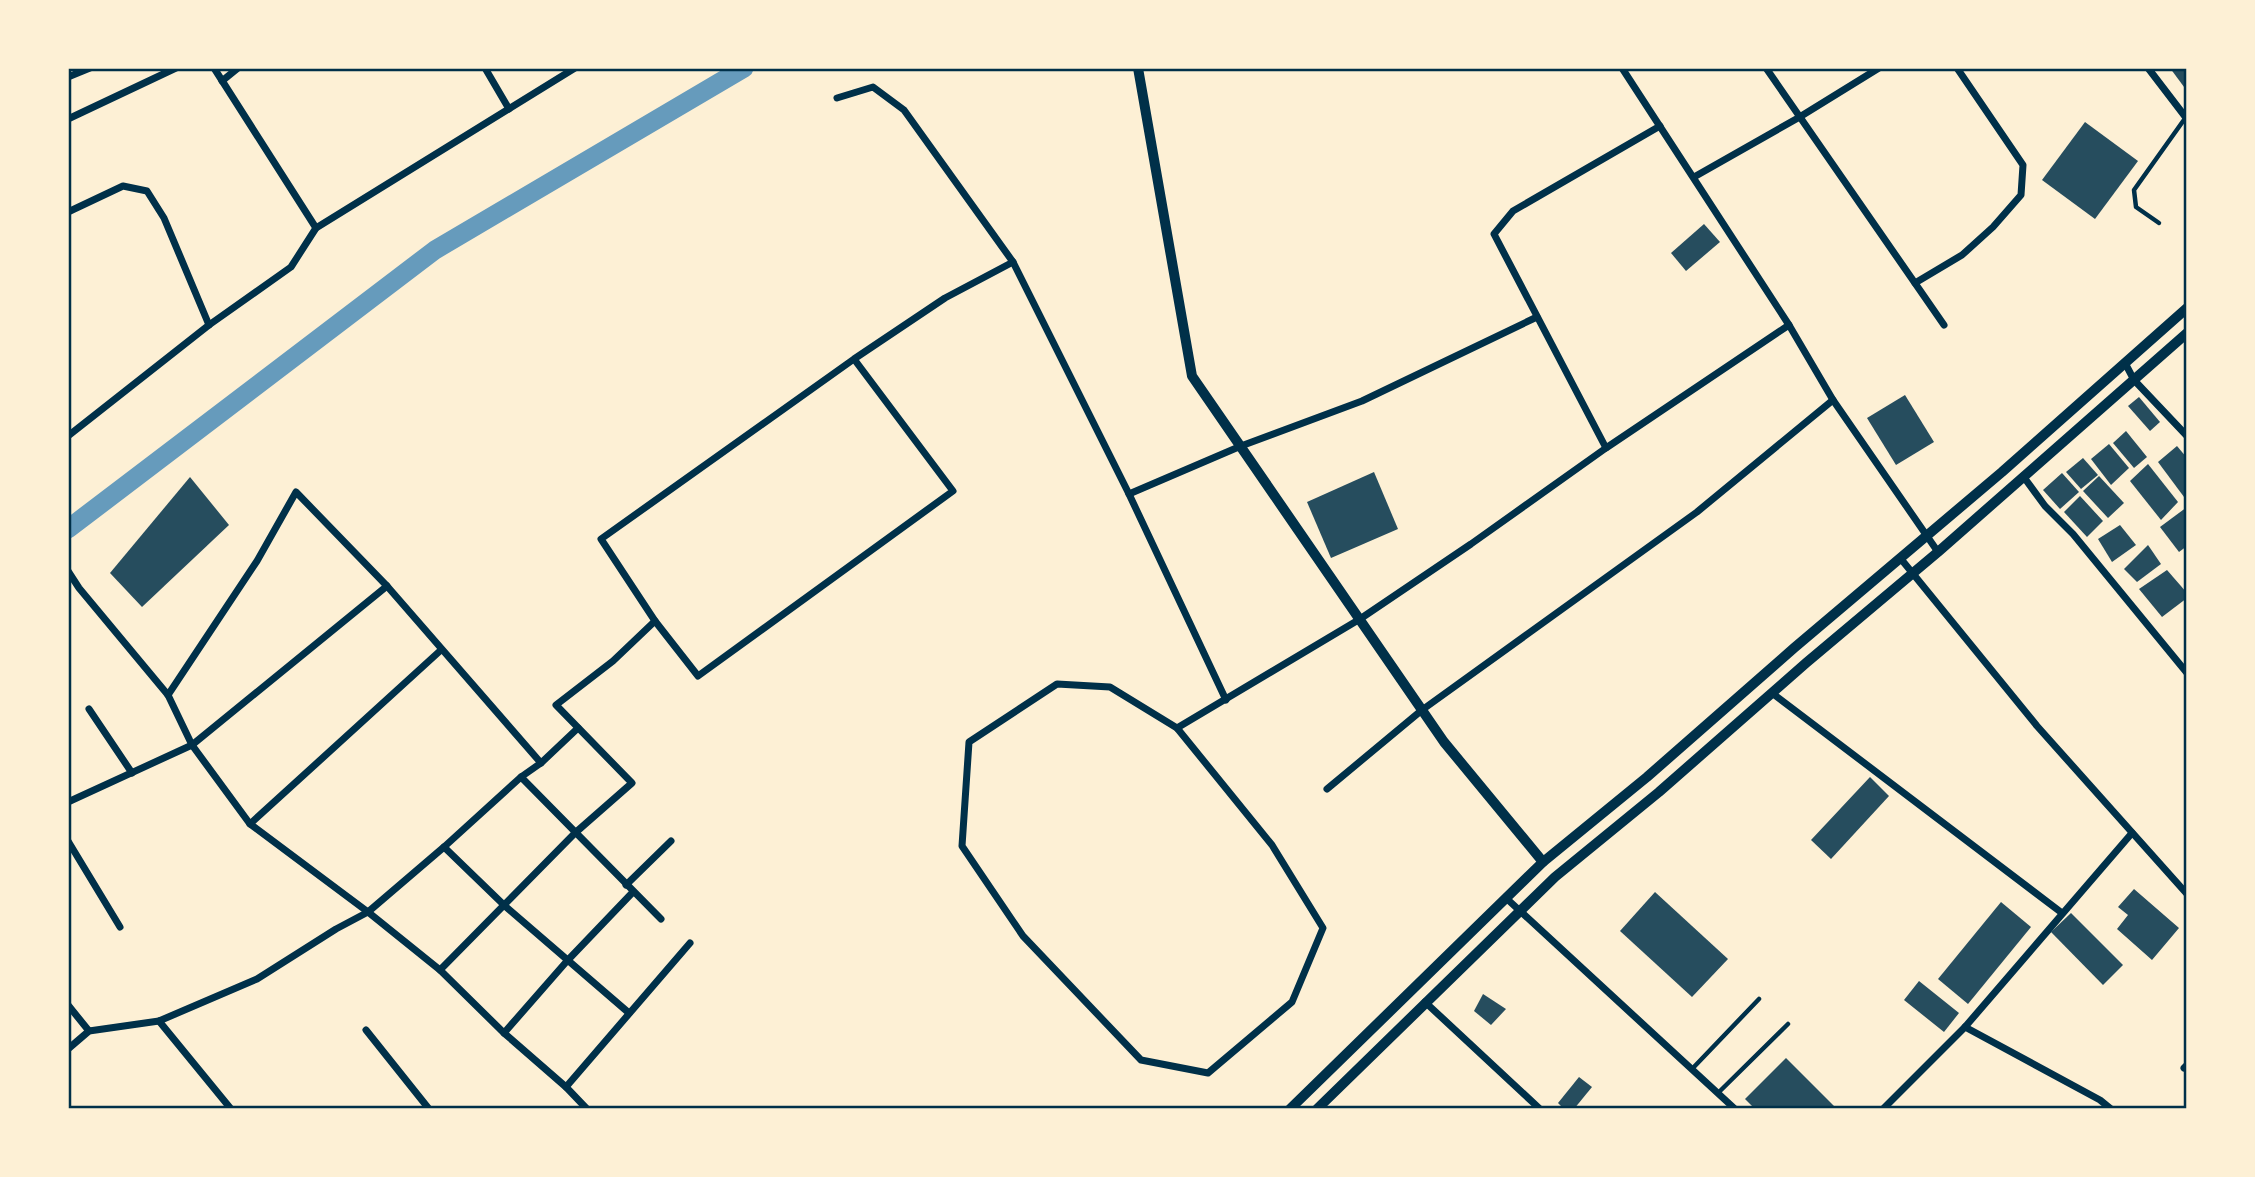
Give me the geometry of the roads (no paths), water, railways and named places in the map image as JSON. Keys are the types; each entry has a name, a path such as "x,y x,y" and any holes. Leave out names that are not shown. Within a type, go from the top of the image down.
{"street":[{"path":"68,77 90,68"},
{"path":"68,119 176,68"},
{"path":"214,68 316,228"},
{"path":"222,81 238,68"},
{"path":"485,68 509,109"},
{"path":"68,436 209,325 291,268 316,228 575,68"},
{"path":"1138,68 1192,376 1444,742 1543,862"},
{"path":"1622,68 1789,326 1833,400 1938,552"},
{"path":"1766,68 1798,118 1944,325"},
{"path":"1694,177 1879,68"},
{"path":"1915,284 1962,255 1993,227 2021,195 2024,165 1957,68"},
{"path":"2148,68 2186,118"},
{"path":"837,99 873,87 904,110 1013,262 1129,494 1226,700"},
{"path":"1606,448 1494,234 1513,211 1660,126"},
{"path":"68,212 124,187 147,191 164,218 209,325"},
{"path":"854,359 953,491 698,676 655,621 601,539 854,359 945,298 1013,262"},
{"path":"1290,1109 1543,862 1647,777 1794,648 1927,537 2187,308"},
{"path":"1129,494 1241,446 1362,401 1537,317"},
{"path":"1177,728 1360,619 1606,448 1789,326"},
{"path":"1317,1109 1555,877 1659,792 1914,573 2187,333"},
{"path":"2125,363 2134,380 2187,436"},
{"path":"1327,789 1422,710 1697,512 1833,400"},
{"path":"2023,476 2045,506 2073,534 2187,673"},
{"path":"168,695 257,561 296,492 387,586 541,763"},
{"path":"1901,559 2037,726 2187,894"},
{"path":"68,571 79,588 168,695 192,745 250,824 368,912 440,970 587,1109"},
{"path":"68,802 192,745 387,586"},
{"path":"440,970 575,833 632,783 556,705 613,661 655,621"},
{"path":"250,824 441,650"},
{"path":"1057,684 1110,687 1177,728 1272,845 1323,928 1292,1002 1208,1073 1141,1060 1023,936 962,846 969,742 1057,684"},
{"path":"1772,693 2062,913"},
{"path":"89,709 132,773"},
{"path":"68,1049 89,1031 159,1021 257,979 368,912 578,729"},
{"path":"521,777 661,919"},
{"path":"1884,1109 1965,1027 2132,833"},
{"path":"626,885 671,841"},
{"path":"68,842 120,927"},
{"path":"444,847 505,906 629,1013"},
{"path":"504,1033 567,961 633,892"},
{"path":"1506,898 1735,1109"},
{"path":"566,1087 690,943"},
{"path":"1425,1002 1540,1109"},
{"path":"68,1004 89,1031"},
{"path":"159,1021 231,1109"},
{"path":"1965,1027 2100,1100 2111,1109"},
{"path":"366,1030 429,1109"}],"lane":[{"path":"2159,223 2136,207 2134,190 2186,118"},
{"path":"1692,1069 1759,999"},
{"path":"1718,1093 1787,1024"}],"waterway":[{"path":"68,529 435,250 744,68"}]}
